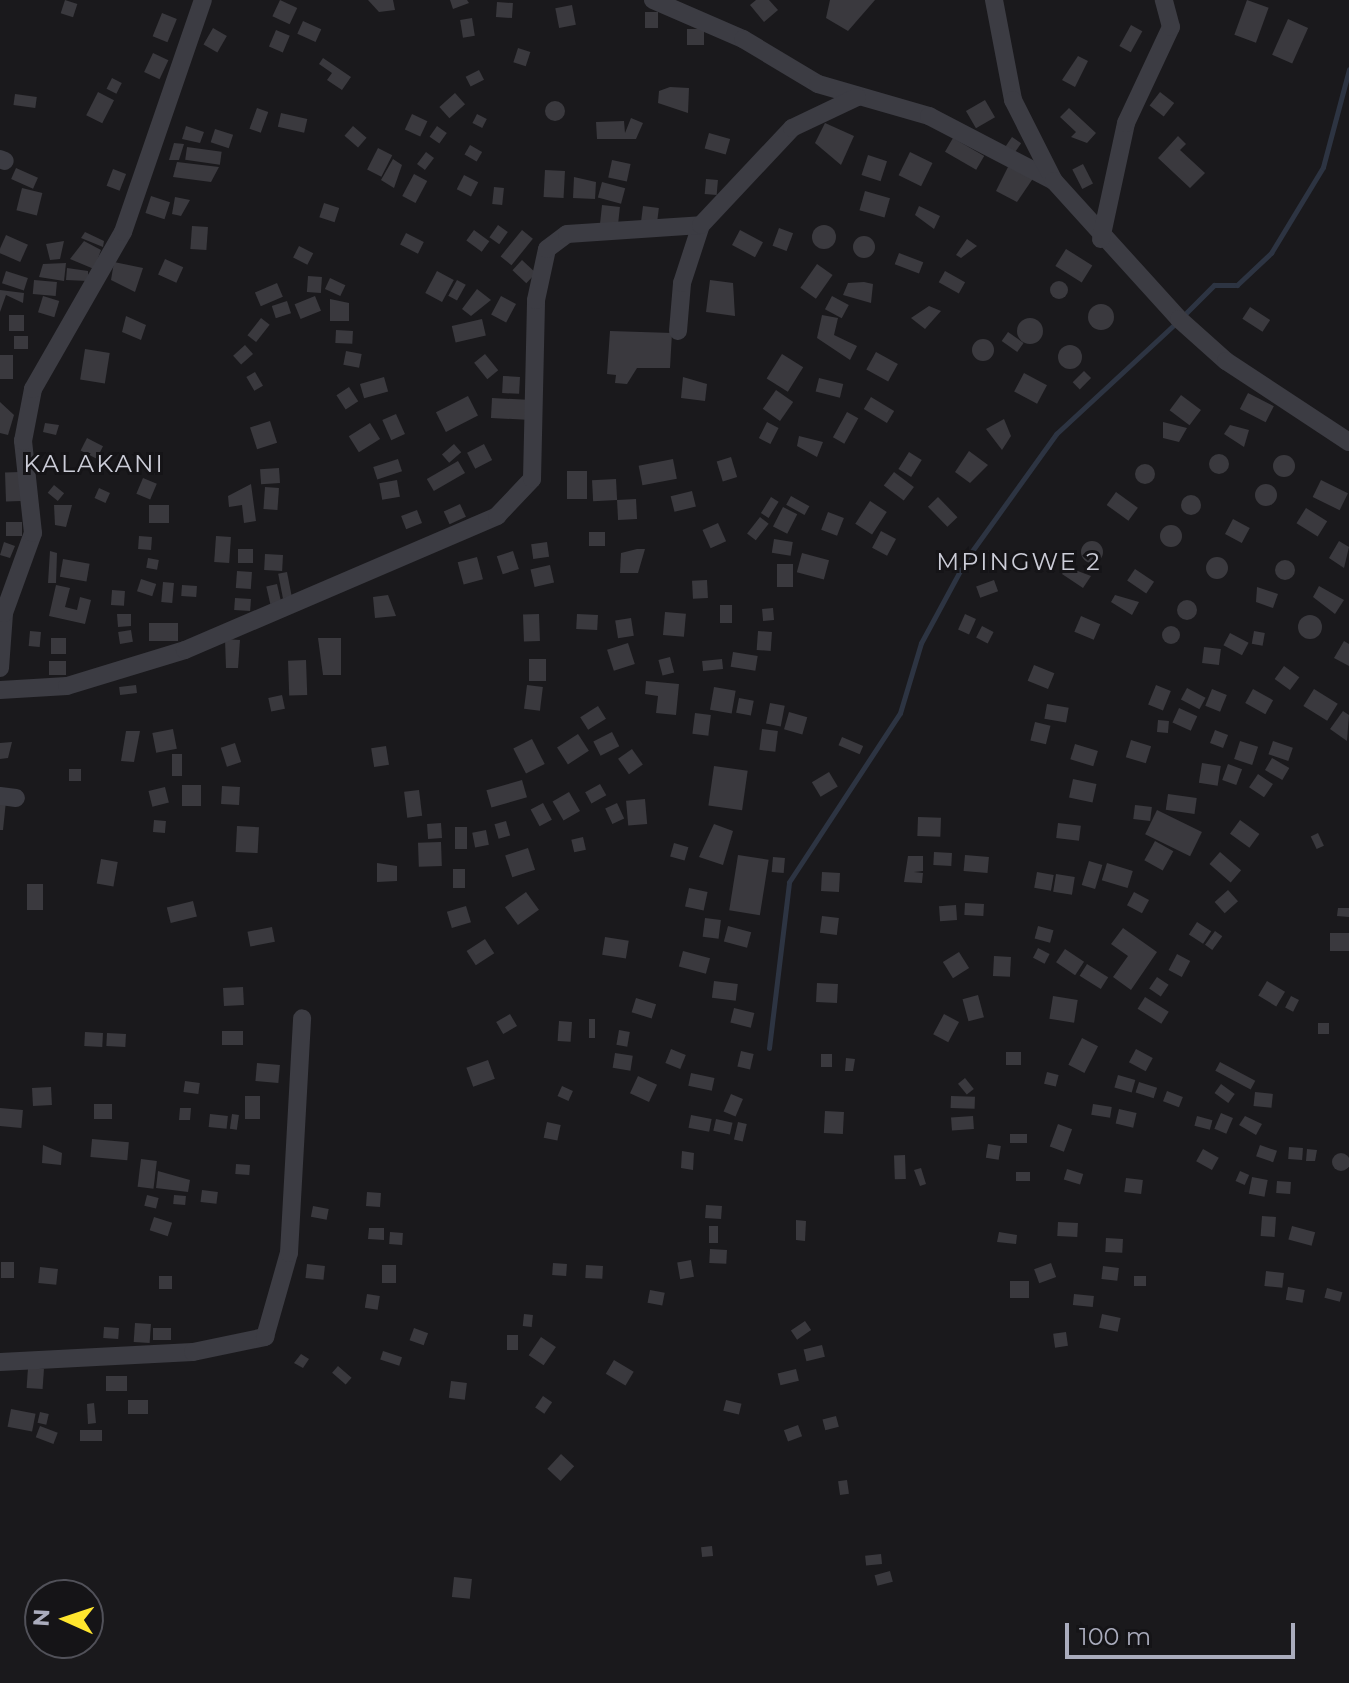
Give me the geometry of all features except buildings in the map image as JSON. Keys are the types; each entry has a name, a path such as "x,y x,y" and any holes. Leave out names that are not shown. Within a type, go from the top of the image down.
{"street":[{"path":"0,668 4,613 33,533 23,441 33,389 123,232 203,0"},
{"path":"653,0 857,97 929,116 1054,181"},
{"path":"994,0 1013,100 1054,181 1101,239 1226,361 1349,442"},
{"path":"1101,239 1126,123 1171,27 1164,0"},
{"path":"678,331 682,283 701,225 792,128 857,97"},
{"path":"0,690 67,686 185,650 497,516 532,479 536,300 547,249 567,234 701,225"},
{"path":"0,1362 193,1352 265,1337 289,1253 302,1018"}],"waterway":[{"path":"1183,316 1214,285 1237,285 1271,253 1323,167 1349,69"},
{"path":"769,1048 789,882 900,713 921,643 967,558 1056,434 1176,323"}],"district":[{"name":"KALAKANI","path":"94,464"},
{"name":"MPINGWE 2","path":"1019,562"}]}
